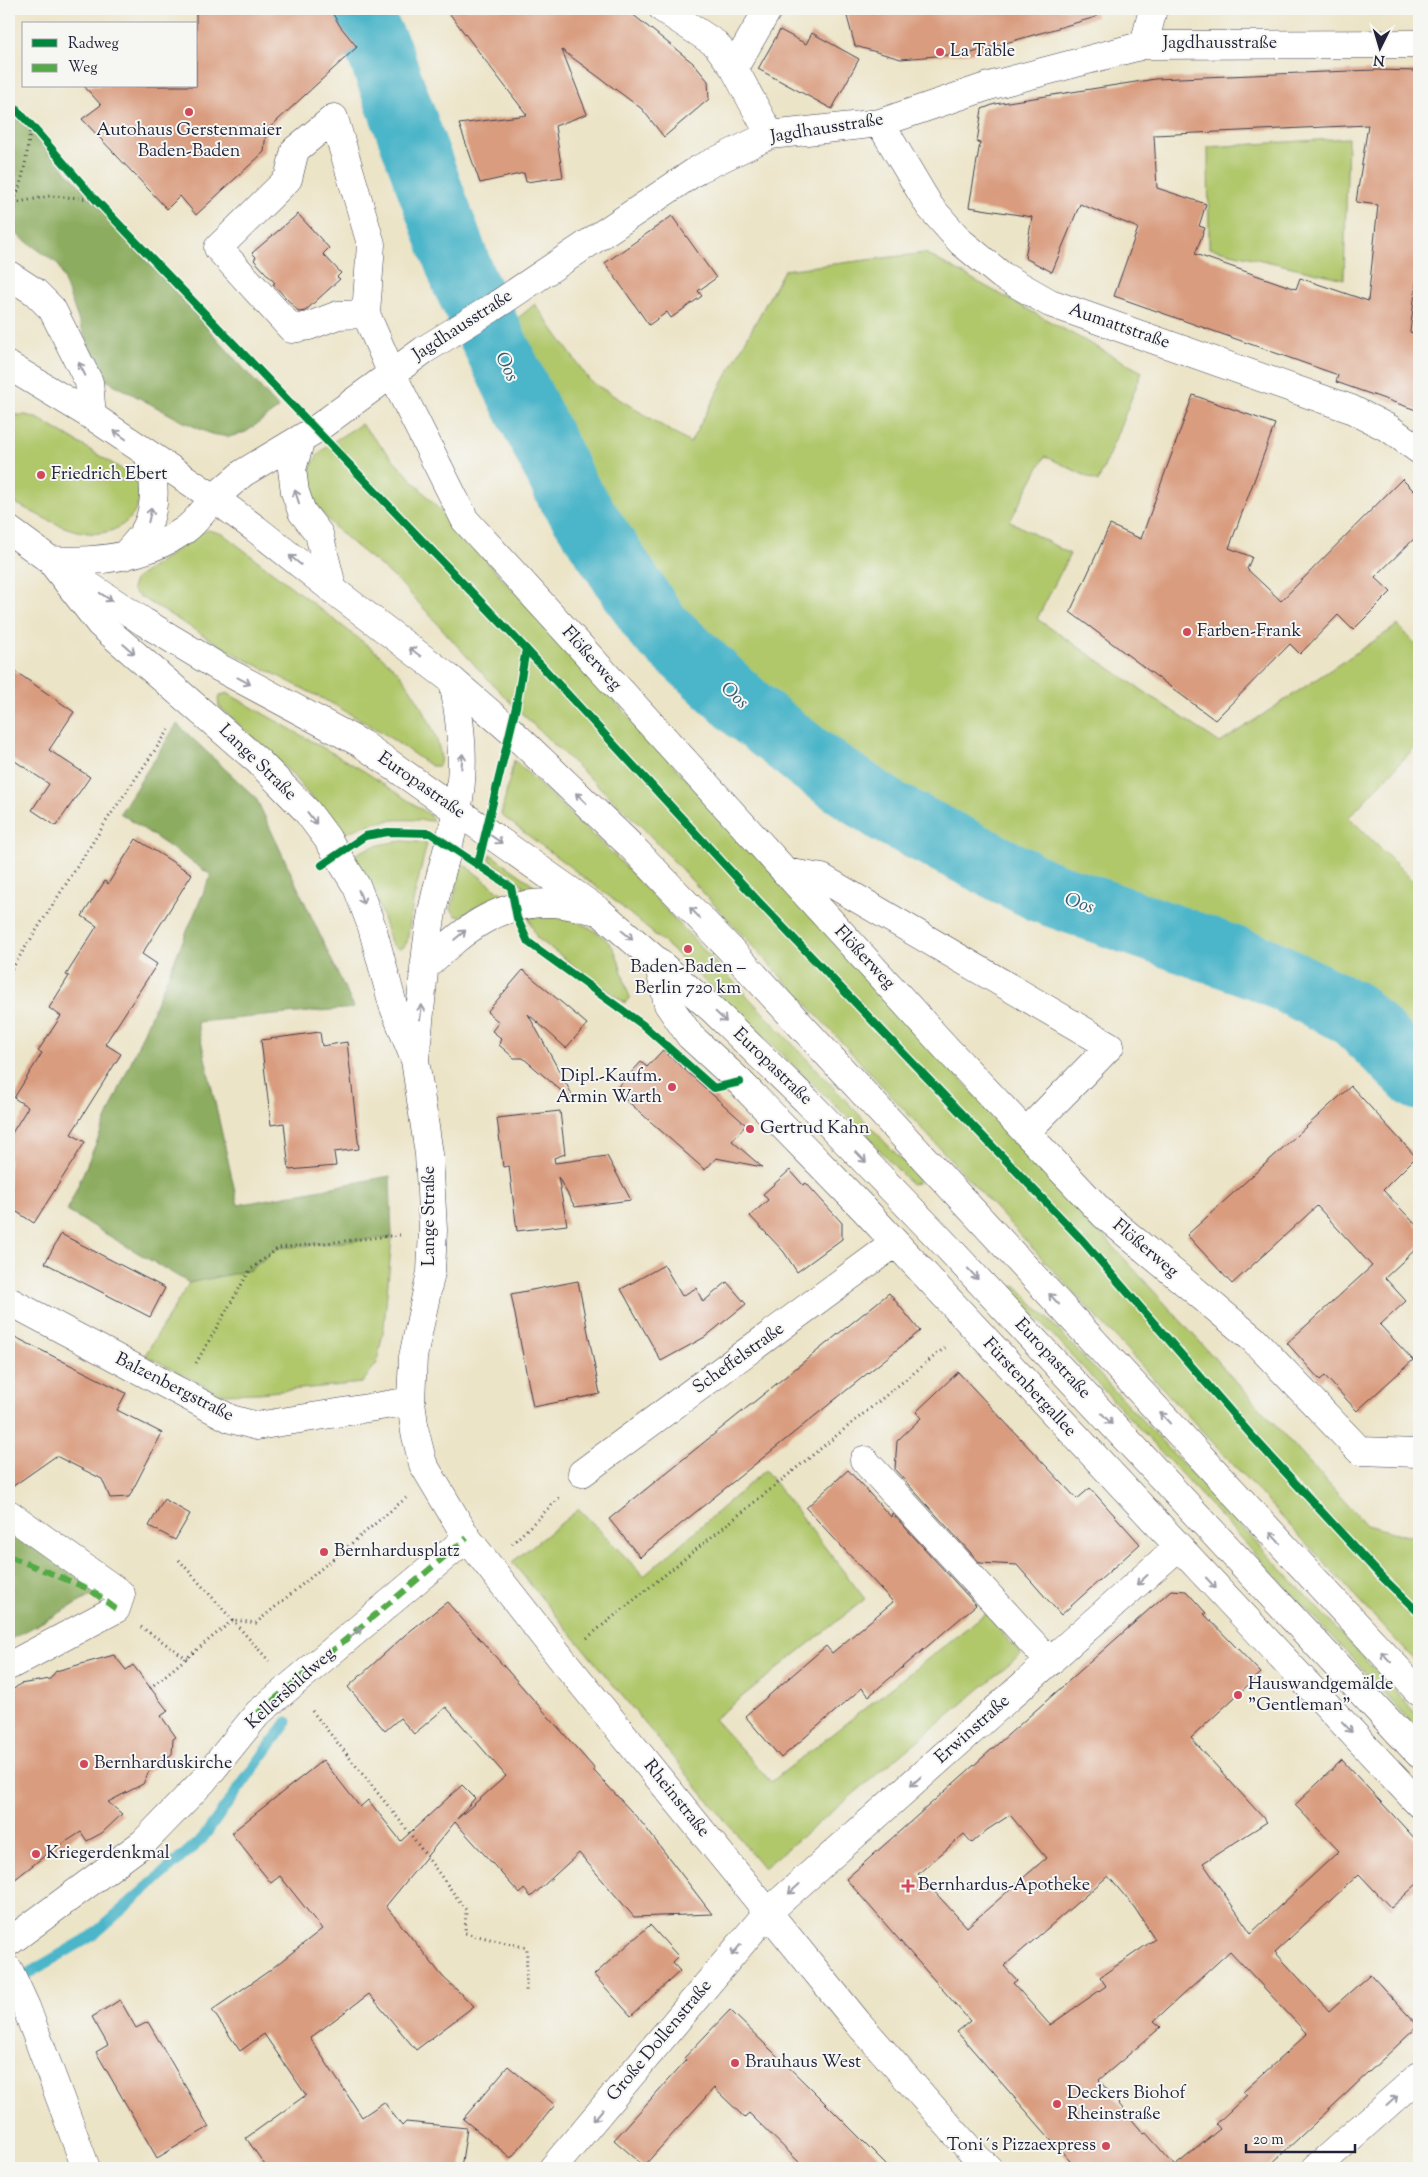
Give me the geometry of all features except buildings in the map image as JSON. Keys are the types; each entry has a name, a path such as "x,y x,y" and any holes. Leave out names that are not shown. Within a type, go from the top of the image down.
{"street":[{"path":"663,9 716,44 734,68 770,135"},
{"path":"734,68 768,9"},
{"path":"1144,44 1153,9"},
{"name":"Jagdhausstraße","path":"50,560 72,562 124,556 160,544 186,530 214,498 243,473 315,430 424,350 492,308 699,168 770,135 880,123 990,86 1144,44 1419,44"},
{"path":"334,118 371,244 366,314 338,315 309,326 292,329 218,248 288,179 296,150 334,118"},
{"name":"Aumattstraße","path":"880,123 930,207 961,242 1001,275 1050,302 1351,409 1390,429 1419,450"},
{"path":"9,275 35,292 52,309 89,382 92,416"},
{"name":"Flößerweg","path":"366,314 392,374 465,520 785,872 1104,1215 1252,1339 1360,1451 1416,1453"},
{"path":"9,366 92,416 214,498 454,681 527,747 664,880 1419,1692"},
{"path":"9,388 56,394"},
{"path":"301,439 292,469 295,492 302,512 319,534 333,590"},
{"path":"124,556 142,535 151,514 153,474 148,454"},
{"name":"Lange Straße","path":"9,530 50,560 100,624 258,761 306,810 327,838 357,887 372,927 393,1005 415,1060 429,1154 433,1230 431,1272 413,1357 410,1401"},
{"name":"Europastraße","path":"50,560 144,622 220,668 362,744 599,911 712,1009 806,1100 934,1232 1419,1754"},
{"name":"Lange Straße","path":"415,1060 424,968 438,879 457,810 463,754 460,716 454,681"},
{"path":"785,872 822,878 1110,1046 1026,1132"},
{"path":"424,968 464,931 493,913 515,906 554,903 599,911"},
{"name":"Fürstenbergallee","path":"658,962 668,1004 690,1036 740,1082 895,1243 1419,1804"},
{"name":"Scheffelstraße","path":"582,1473 895,1243"},
{"name":"Balzenbergstraße","path":"9,1301 179,1393 231,1419 257,1426 410,1401"},
{"name":"Rheinstraße","path":"410,1401 423,1464 467,1538 561,1658 858,2024 988,2168"},
{"path":"864,1460 1050,1662"},
{"path":"9,1514 120,1594 116,1609 9,1666"},
{"name":"Kellersbildweg","path":"9,1942 143,1843 203,1781 258,1713 467,1538"},
{"name":"Erwinstraße","path":"767,1913 1178,1547"},
{"name":"Große Dollenstraße","path":"553,2168 767,1913"},
{"path":"9,1970 21,1996 86,2168"},
{"path":"1316,2168 1419,2076"}],"path":[{"path":"9,210 14,203 26,161 31,125"},
{"path":"14,203 50,196 95,199"},
{"path":"9,973 109,818 174,723"},
{"path":"179,1393 250,1270 278,1248 433,1230"},
{"path":"561,1658 972,1326"},
{"path":"150,1688 188,1659 233,1620 256,1623 406,1498 423,1464"},
{"path":"489,1566 582,1473"},
{"path":"179,1560 292,1686 406,1826 466,1910 465,1933 527,1948 526,1993"},
{"path":"116,1609 188,1659"}],"green space":[{"path":"9,109 279,408 246,432 229,437 211,434 184,422 104,379 81,327 58,264 9,229"},
{"path":"1348,138 1344,279 1209,248 1208,147"},
{"path":"925,253 1142,372 1098,482 1045,456 1010,521 1070,554 1037,619 1220,743 1398,625 1419,648 1419,743 1349,817 1419,887 1419,1065 1349,989 1197,913 1032,858 828,751 696,639 603,516 499,334 535,304 590,381 690,443 784,270"},
{"path":"9,415 26,415 39,419 128,473 137,484 139,493 137,507 131,517 122,525 109,531 80,532 50,521 9,500"},
{"path":"361,424 1366,1525 1419,1539 1419,1665 644,829 507,699 404,587 350,542 325,516 316,502 310,487 309,475 312,465 324,449"},
{"path":"208,530 223,534 380,655 398,671 428,719 439,746 439,766 431,766 383,733 333,704 233,653 136,594 132,589 135,579"},
{"path":"227,693 364,771 430,815 433,821 386,821 365,826 342,835 290,772 219,706 218,699 221,695"},
{"path":"177,724 256,798 354,1008 197,1022 238,1205 390,1176 392,1237 278,1248 250,1270 189,1283 67,1211 211,875 120,813"},
{"path":"514,760 617,858 918,1177 918,1183 911,1184 860,1129 668,946 610,897 501,815"},
{"path":"403,841 427,843 413,902 407,942 404,947 398,948 391,943 379,905 354,855 378,845"},
{"path":"490,854 534,885 534,889 524,892 523,885 489,860"},
{"path":"462,863 504,895 487,900 461,916 456,916 451,909"},
{"path":"556,916 586,926 600,934 611,945 630,997 625,1003 537,938 528,917"},
{"path":"392,1237 384,1327 377,1363 362,1383 259,1393 220,1394 145,1355 189,1283 250,1270 278,1248"},
{"path":"1016,1285 1419,1717 1419,1731 1012,1291 1013,1286"},
{"path":"765,1470 865,1599 714,1719 771,1782 986,1613 1021,1655 764,1868 512,1562 579,1509 644,1576"},
{"path":"9,1519 104,1575 91,1596 9,1640"}],"waterway":[{"name":"Oos","path":"356,9 379,51 464,281 567,490 657,626 749,711 815,763 888,812 1043,891 1263,969 1352,1013 1419,1078"},
{"path":"15,1981 92,1936 202,1839 287,1722"}],"marked path":[{"path":"258,1713 467,1538"},
{"path":"9,1556 89,1589 116,1609"}],"cycle path":[{"path":"9,102 95,199 526,649 759,902 1082,1240 1252,1436 1380,1575 1419,1613"},
{"path":"478,864 516,707 526,649"},
{"path":"322,865 365,836 388,832 430,833 511,887 517,918 528,942 643,1025 714,1088 740,1082"}],"place":[{"name":"La Table","path":"940,52"},
{"name":"Autohaus Gerstenmaier Baden-Baden","path":"189,112"},
{"name":"Friedrich Ebert","path":"41,475"},
{"name":"Farben-Frank","path":"1187,632"},
{"name":"Baden-Baden – Berlin 720 km","path":"688,949"},
{"name":"Dipl.-Kaufm. Armin Warth","path":"672,1087"},
{"name":"Gertrud Kahn","path":"750,1129"},
{"name":"Bernhardusplatz","path":"324,1552"},
{"name":"Hauswandgemälde \"Gentleman\"","path":"1238,1695"},
{"name":"Bernharduskirche","path":"84,1764"},
{"name":"Kriegerdenkmal","path":"36,1854"},
{"name":"Bernhardus-Apotheke","path":"908,1886"},
{"name":"Brauhaus West","path":"735,2063"},
{"name":"Deckers Biohof Rheinstraße","path":"1057,2104"},
{"name":"Toni´s Pizzaexpress","path":"1106,2146"}]}
